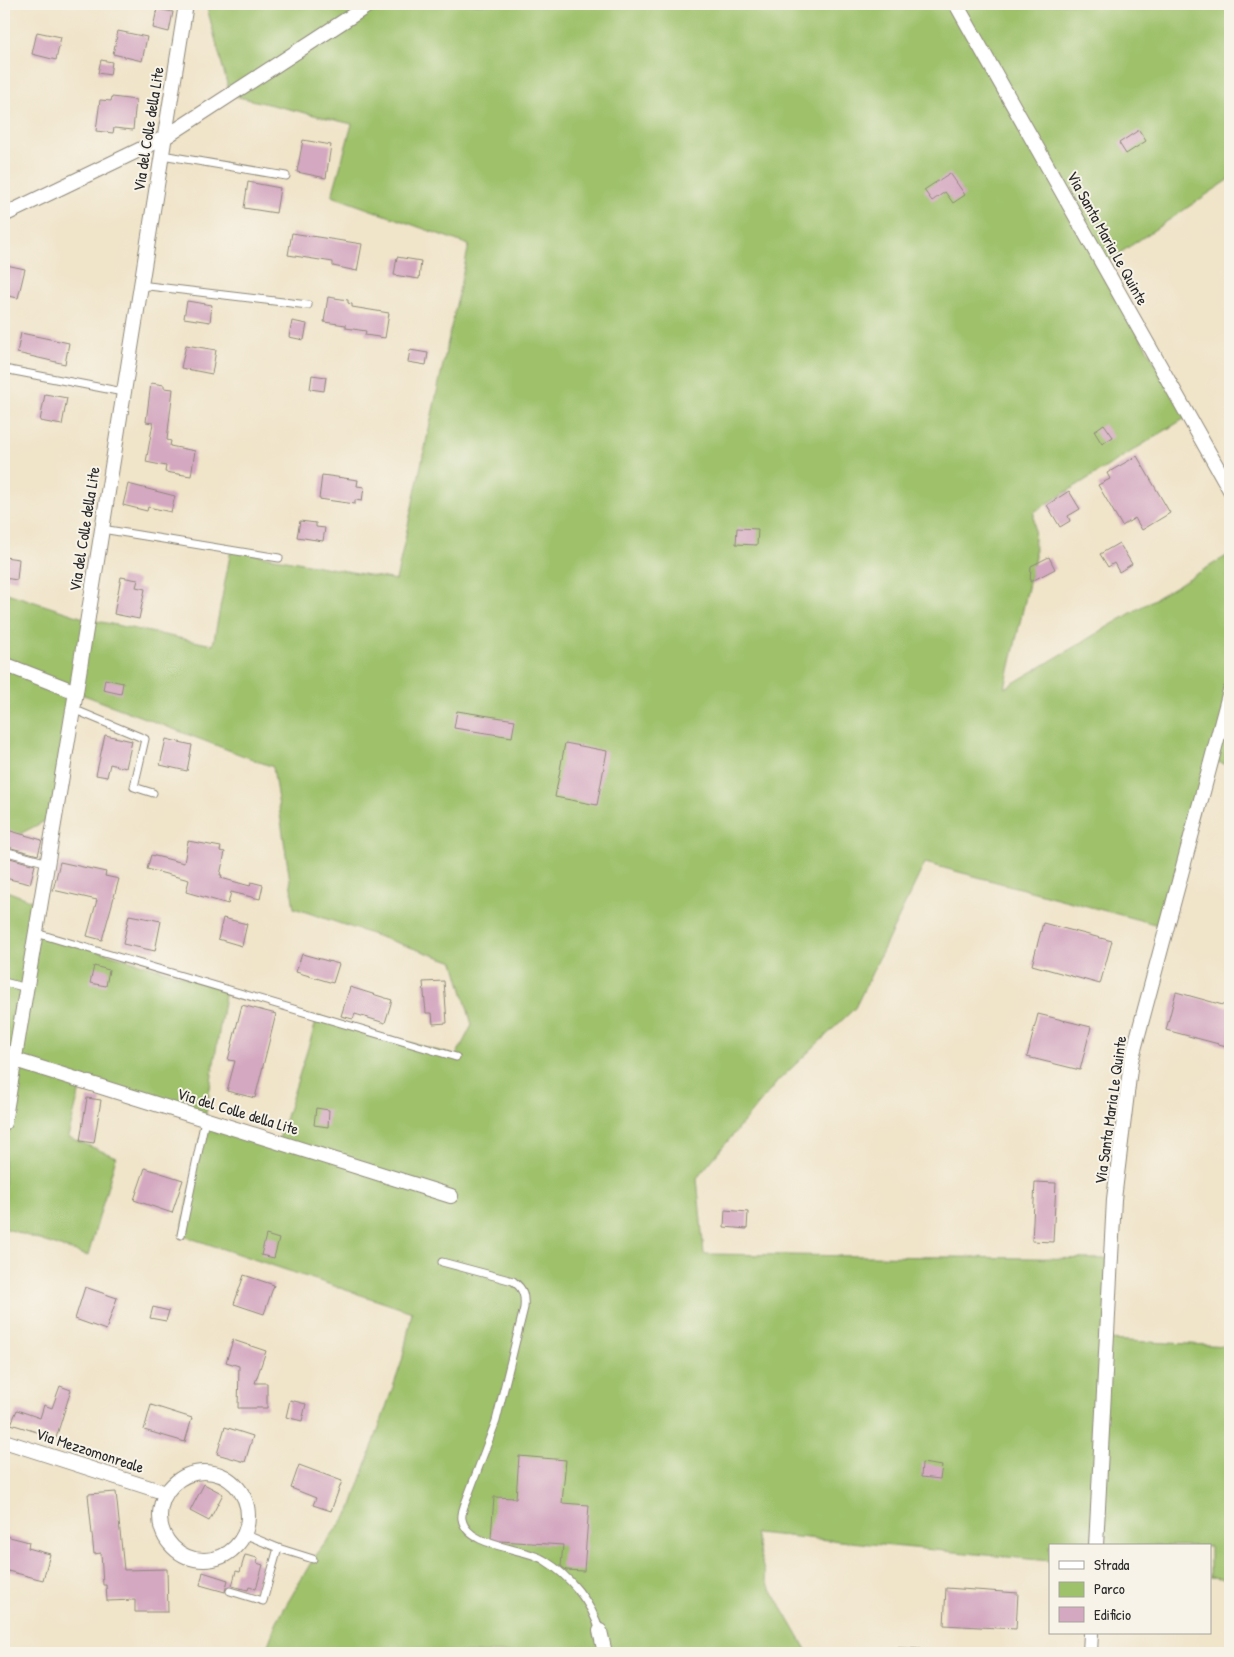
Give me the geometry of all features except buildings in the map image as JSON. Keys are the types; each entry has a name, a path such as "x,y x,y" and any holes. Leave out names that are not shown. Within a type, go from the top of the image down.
{"street":[{"name":"Via del Colle della Lite","path":"4,1123 76,692 186,4"},
{"path":"4,215 164,138 370,4"},
{"name":"Via Santa Maria Le Quinte","path":"956,4 1230,490"},
{"path":"4,664 76,692"},
{"name":"Via Santa Maria Le Quinte","path":"1096,1544 1114,1198 1131,1061 1230,691"},
{"name":"Via del Colle della Lite","path":"15,1060 451,1196"},
{"name":"Via Mezzomonreale","path":"4,1441 166,1493"},
{"path":"212,1472 225,1476 235,1484 243,1495 248,1508 248,1521 244,1534 236,1546 225,1554 212,1559 197,1559 184,1555 172,1546 164,1534 160,1520 161,1506 166,1493 175,1482 186,1475 212,1472"},
{"path":"600,1631 605,1653"},
{"path":"1090,1653 1091,1634"}],"lane":[{"path":"162,156 286,176"},
{"path":"140,285 308,305"},
{"path":"4,369 123,392"},
{"path":"102,529 279,558"},
{"path":"73,709 145,739 134,787 153,793"},
{"path":"4,852 48,863"},
{"path":"36,933 456,1057"},
{"path":"4,982 27,988"},
{"path":"181,1235 205,1120"},
{"path":"442,1262 513,1282 522,1288 525,1296 524,1308 496,1421 466,1501 463,1521 467,1530 479,1539 533,1554 551,1564 584,1597 600,1631"},
{"path":"244,1534 278,1548 313,1559"},
{"path":"230,1591 263,1601 278,1548"},
{"path":"876,1653 884,1651 922,1653"}],"green space":[{"path":"206,4 1230,4 1230,179 1099,267 1187,417 1034,512 1035,557 1005,688 1230,554 1230,766 1212,760 1166,927 925,863 855,1008 778,1081 697,1178 704,1254 1111,1259 1107,1340 1230,1346 1230,1579 1212,1577 1212,1544 1049,1544 1049,1561 755,1533 766,1580 808,1653 265,1653 277,1621 313,1559 350,1511 402,1361 412,1312 181,1235 205,1120 82,1082 68,1137 116,1157 88,1256 4,1228 4,890 41,904 36,932 226,989 205,1119 278,1142 318,1016 456,1056 472,1025 454,962 294,908 273,767 76,692 55,816 4,842 4,592 87,619 213,645 231,550 396,580 469,245 332,196 352,124 230,95"}]}
